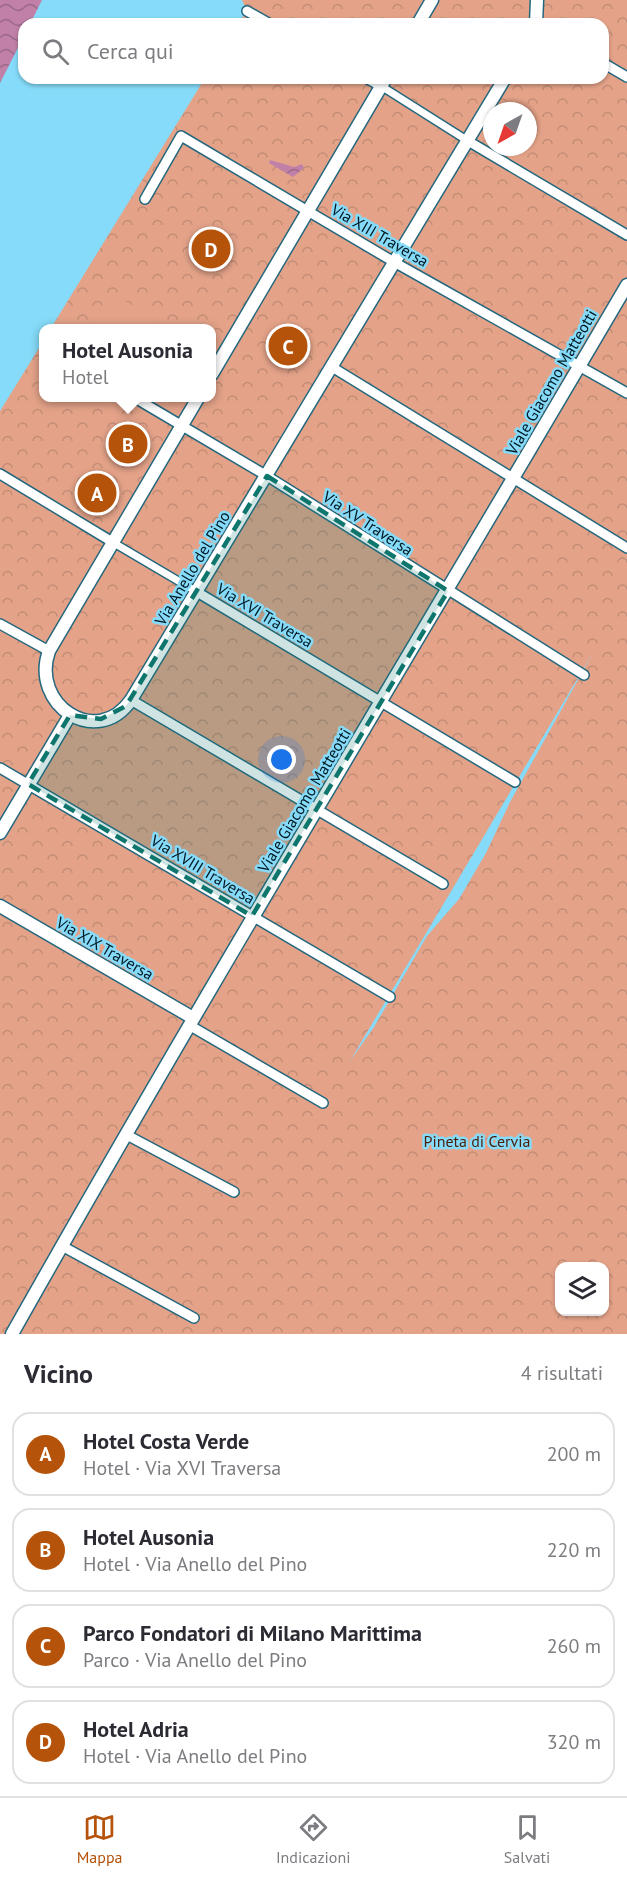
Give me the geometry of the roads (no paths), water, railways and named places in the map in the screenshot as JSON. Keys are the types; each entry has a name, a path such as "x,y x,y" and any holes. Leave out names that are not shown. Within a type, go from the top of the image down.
{"street":[{"path":"422,18 432,0"},
{"path":"536,18 537,0"},
{"path":"247,11 259,18"},
{"path":"609,66 627,77"},
{"path":"216,367 383,84"},
{"path":"387,84 468,141 627,235"},
{"name":"Via Anello del Pino","path":"70,716 83,720 110,717 130,700 501,84"},
{"name":"Via XIII Traversa","path":"145,199 181,136 394,262 627,393"},
{"name":"Viale Giacomo Matteotti","path":"12,1334 252,916 318,810 627,285"},
{"path":"332,367 627,549"},
{"name":"Via XV Traversa","path":"142,402 267,476 584,675"},
{"path":"0,833 70,716 57,704 48,688 46,667 49,651 196,402"},
{"name":"Via XVI Traversa","path":"0,474 515,782"},
{"path":"0,624 49,651"},
{"path":"130,700 443,884"},
{"name":"Via XVIII Traversa","path":"0,768 390,997"},
{"name":"Via XIX Traversa","path":"0,906 322,1103"},
{"path":"125,1134 234,1192"},
{"path":"62,1246 194,1318"}],"water":[{"path":"0,0 42,0 33,18 18,18 18,48 0,83"},
{"path":"270,160 294,167 302,164 304,168 293,177 269,163"}],"place":[{"name":"Hotel Adria","path":"211,249"},
{"name":"Parco Fondatori di Milano Marittima","path":"288,346"},
{"name":"Hotel Ausonia","path":"128,444"},
{"name":"Hotel Costa Verde","path":"97,493"}],"park label":[{"name":"Pineta di Cervia","path":"477,1141"}]}
